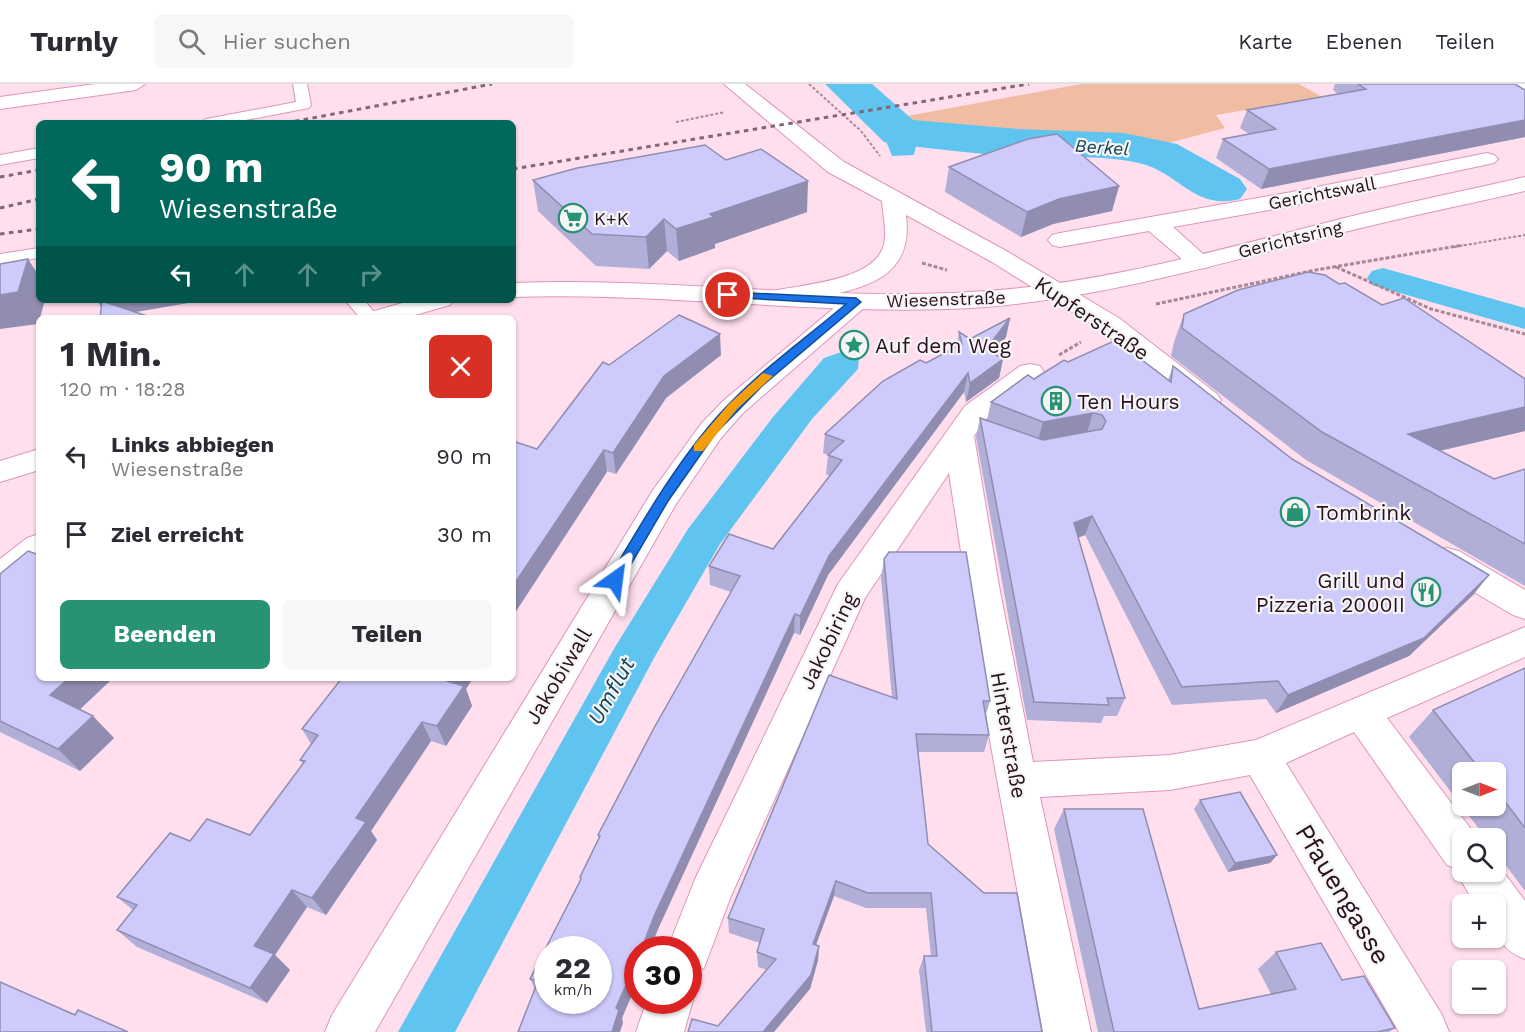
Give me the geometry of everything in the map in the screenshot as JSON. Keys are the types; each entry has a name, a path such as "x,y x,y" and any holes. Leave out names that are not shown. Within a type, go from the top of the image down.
{"street":[{"path":"0,103 136,84"},
{"name":"Kupferstraße","path":"733,84 836,166 1000,257 1103,320 1229,418"},
{"path":"1520,84 1525,87"},
{"name":"Gerichtswall","path":"1060,240 1155,224 1487,159"},
{"name":"Gerichtsring","path":"1056,292 1200,262 1346,225 1525,184"},
{"path":"772,297 855,282 879,268 892,255 896,234 893,198"},
{"path":"1155,224 1200,262"},
{"name":"Wiesenstraße","path":"516,290 568,288 856,302 970,300 1056,292"},
{"name":"Jakobiwall","path":"349,1032 664,498 711,431 733,407 856,302"},
{"path":"387,315 430,303"},
{"name":"Jakobiring","path":"694,936 711,892 849,593 973,430 975,413 1009,391 1030,372"},
{"name":"Hinterstraße","path":"973,430 968,503 1017,780 1067,1032"},
{"path":"0,474 36,460"},
{"path":"0,474 36,471"},
{"path":"1425,546 1525,606"},
{"path":"0,577 36,548"},
{"path":"1017,780 1141,776 1221,767 1260,756 1525,641"},
{"path":"1362,713 1452,837"},
{"name":"Pfauengasse","path":"1260,756 1425,1032"},
{"path":"1484,882 1525,937"},
{"path":"660,1032 666,1014"}],"lane":[{"path":"222,120 304,105 300,84"},
{"path":"0,160 36,154"},
{"path":"0,259 36,253"},
{"path":"357,303 367,315"}],"path":[{"path":"809,84 861,131 883,160"},
{"path":"676,122 760,107"},
{"path":"1030,372 1103,320 1336,267 1525,235"},
{"path":"1336,267 1431,309 1525,334"}],"shaded area":[{"path":"1081,84 1299,84 1322,97 1216,115 1225,128 1153,147 919,131 902,117"}],"water":[{"path":"832,84 862,84 919,131 914,155 892,156 879,123"},
{"name":"Umflut","path":"844,351 859,357 858,369 812,419 720,544 654,658 455,1032 398,1032 615,647 688,529 773,417 824,358"}],"building":[{"path":"1358,84 1515,84 1525,90 1525,120 1269,169 1223,139 1276,129 1247,110 1366,89"},
{"path":"1057,134 1119,186 1059,199 1027,212 949,167 1028,139"},
{"path":"705,145 726,160 761,149 808,181 710,214 714,217 676,229 664,219 646,237 592,234 533,180 577,168"},
{"path":"28,259 18,292 0,295 0,264"},
{"path":"1308,272 1325,275 1339,284 1345,283 1382,305 1404,298 1525,379 1525,407 1408,434 1494,479 1525,469 1525,544 1322,432 1182,328 1184,314 1238,290"},
{"path":"102,303 108,303 144,315 100,315"},
{"path":"679,315 720,334 664,376 613,453 604,450 516,582 516,442 537,449 603,362 609,365"},
{"path":"1010,318 986,349 1003,359 970,383 968,373 829,556 800,616 795,614 646,936 624,936 624,989 616,1008 619,1010 612,1032 518,1032 534,991 534,1014 612,1014 612,936 552,936 581,879 600,836 598,835 654,728 740,576 709,566 729,534 773,549 842,460 828,455 844,441 825,434 883,381 920,360 926,363 962,344 959,332 970,339"},
{"path":"1116,340 1171,382 1173,366 1292,459 1489,575 1424,638 1288,695 1278,681 1182,687 1092,516 1074,523 1125,698 1107,698 1109,705 1034,702 980,418 1043,440 1102,429 1106,421 1102,415 1093,413 1043,422 991,402 1028,375 1034,379 1064,360 1068,362"},
{"path":"28,551 36,554 36,681 66,681 50,695 93,716 58,749 0,721 0,574"},
{"path":"889,552 966,552 990,701 983,701 989,735 916,734 928,844 984,893 1017,893 1042,1032 932,1032 924,956 937,956 931,893 868,893 836,881 813,944 819,946 811,975 763,1032 688,1032 692,1019 718,1026 776,959 757,952 764,929 728,918 829,675 897,699 884,559"},
{"path":"1525,668 1525,828 1506,803 1506,762 1474,762 1433,710"},
{"path":"340,681 447,681 464,686 437,726 422,722 356,818 366,822 312,898 292,890 254,946 274,954 250,988 117,930 137,905 117,897 170,833 190,841 207,819 250,835 305,761 300,760 318,735 302,729"},
{"path":"1240,792 1277,855 1235,863 1200,800"},
{"path":"1064,809 1143,809 1199,1009 1296,989 1276,952 1321,943 1342,980 1364,976 1395,1028 1377,1032 1114,1032"},
{"path":"0,982 75,1015 78,1010 128,1032 0,1032"}],"waterway":[{"name":"Berkel","path":"846,84 869,102 900,132 1018,143 1124,147 1161,154 1223,189"},
{"name":"Berkel","path":"1383,278 1525,319"}],"railway":[{"path":"302,120 492,84"},
{"path":"516,169 1029,84"},
{"path":"0,177 36,171"},
{"path":"0,208 36,200"},
{"path":"0,234 36,229"}],"slow traffic":[{"path":"698,448 733,407 767,376"}],"place":[{"name":"K+K","path":"573,218"},
{"name":"Auf dem Weg","path":"854,345"},
{"name":"Ten Hours","path":"1056,401"},
{"name":"Tombrink","path":"1295,512"},
{"name":"Grill und Pizzeria 2000II","path":"1426,592"}],"route":[{"path":"615,580 664,498 711,431 758,383 856,302 728,295"}]}
